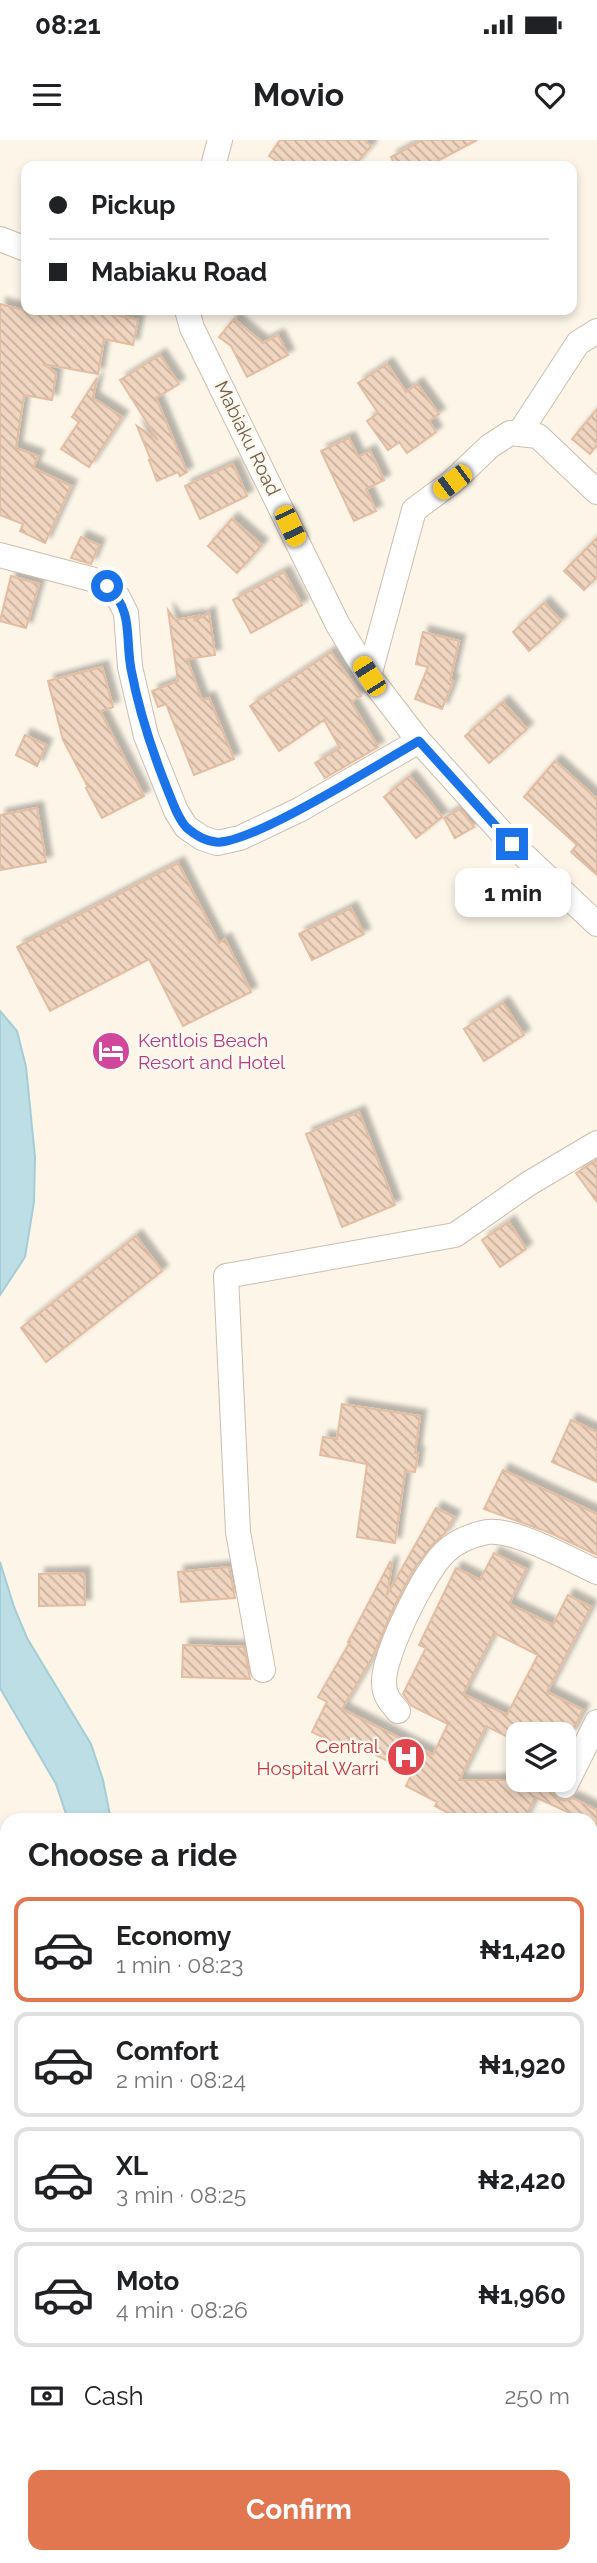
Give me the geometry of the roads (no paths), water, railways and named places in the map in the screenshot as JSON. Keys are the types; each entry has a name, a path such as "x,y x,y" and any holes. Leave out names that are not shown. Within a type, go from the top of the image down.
{"street":[{"path":"214,161 220,140"},
{"path":"0,239 21,247"},
{"name":"Mabiaku Road","path":"188,315 192,328 272,486 308,566 338,625 369,676 419,741 512,844 597,923"},
{"path":"520,432 578,343 597,331"},
{"path":"369,676 414,510 452,482 490,446 510,432 538,436 597,492"},
{"path":"0,555 91,579 107,586 118,597 126,613 130,667 146,736 176,811 186,827 202,838 217,843 240,838 299,810 419,741"},
{"path":"263,1670 239,1532 226,1276 455,1234 528,1184 597,1143"},
{"path":"398,1711 386,1697 384,1681 391,1650 426,1575 446,1551 469,1537 490,1532 520,1537 597,1572"},
{"path":"576,1764 597,1722"}],"water":[{"path":"0,1011 17,1031 26,1067 35,1157 34,1202 25,1257 0,1295"},
{"path":"0,1562 27,1638 91,1744 103,1780 110,1813 66,1813 56,1784 0,1688"}],"place":[{"name":"Kentlois Beach Resort and Hotel","path":"111,1051"},
{"name":"Central Hospital Warri","path":"406,1757"}]}
